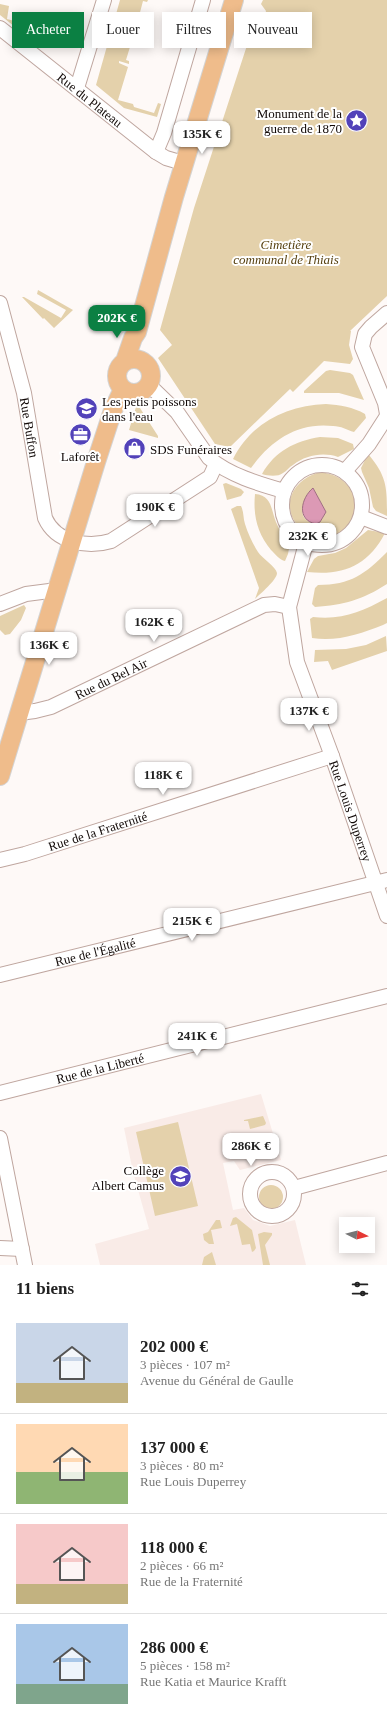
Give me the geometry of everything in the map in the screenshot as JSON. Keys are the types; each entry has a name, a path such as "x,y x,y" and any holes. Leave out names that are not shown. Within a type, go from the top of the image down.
{"main road":[{"path":"137,332 141,339 146,363 151,373 149,385 137,393 132,393 123,389 117,380 118,369 125,361 133,338 137,332 141,313 184,163 234,0"},
{"path":"125,361 136,358 146,363"},
{"path":"0,776 56,590 113,410 123,389"}],"street":[{"path":"77,88 104,0"},
{"path":"156,152 164,133 203,0"},
{"name":"Rue du Plateau","path":"0,28 156,152 166,158 184,163"},
{"name":"Rue Buffon","path":"0,303 24,393 45,518 54,532 72,540 96,545 111,541 210,477 216,464"},
{"path":"345,472 369,444 387,415 385,403 362,347 365,334 387,313"},
{"path":"149,385 177,412 209,458 216,464 244,477 284,491"},
{"path":"320,465 333,466 345,472 354,480 361,492 363,504 361,517 355,529 346,539 333,545 319,546 306,543 294,535 286,524 282,511 284,491 296,474 307,468 320,465"},
{"path":"361,517 387,527"},
{"name":"Rue Louis Duperrey","path":"306,543 289,607 297,662 332,756 382,881 387,916"},
{"path":"0,604 31,593 56,590"},
{"name":"Rue du Bel Air","path":"19,713 51,707 264,605 275,604 289,607"},
{"name":"Rue de la Fraternité","path":"0,860 25,854 332,756"},
{"name":"Rue de l'Égalité","path":"0,975 382,881"},
{"name":"Rue de la Liberté","path":"0,1093 387,996"},
{"path":"0,1138 25,1265"},
{"path":"294,1188 387,1163"},
{"path":"0,1248 22,1249"}],"shaded area":[{"path":"313,488 326,512 320,522 316,524 305,518 302,508 306,497"},
{"name":"Collège Albert Camus","path":"261,1094 281,1160 240,1170 234,1161 223,1163 233,1210 244,1208 253,1220 270,1226 295,1220 306,1265 100,1265 95,1244 149,1229 133,1172 124,1128"}],"green space":[{"path":"120,0 148,0 147,2 143,1 140,12 117,12"},
{"name":"Cimetière communal de Thiais","path":"263,0 387,0 387,296 350,331 349,345 353,359 350,364 324,361 293,392 290,389 230,447 215,444 158,358 172,345 160,330 194,208 246,48 312,48 312,12 266,12 261,4"},
{"path":"0,4 9,6 7,19 12,20 12,25 0,15"},
{"path":"106,48 130,48 126,60 129,61 129,64 119,61 119,63 128,67 118,100 133,104 134,107 154,113 158,103 161,104 157,117 124,108 96,85"},
{"path":"38,290 73,310 54,328 22,297 61,318 66,310 37,294"},
{"path":"330,370 350,373 353,375 364,400 339,393 304,393 304,391 326,371"},
{"path":"326,404 351,408 365,414 366,418 354,432 336,426 308,427 297,430 286,435 267,449 251,468 233,459 250,435 272,418 297,408"},
{"path":"136,407 140,408 158,438 129,430"},
{"path":"320,437 338,438 353,444 354,449 338,457 332,455 315,455 303,459 276,476 262,474 273,459 286,448 302,441"},
{"path":"369,455 383,476 387,497 387,516 376,511 373,507 369,488 362,472 361,468"},
{"path":"320,472 337,477 348,485 354,497 355,509 352,520 344,530 333,536 315,537 309,535 299,528 292,516 290,500 293,492 303,480","holes":["313,488 326,512 320,522 316,524 309,522 304,518 303,509"]},
{"path":"226,483 241,489 244,492 241,496 227,500 223,484"},
{"path":"255,494 261,495 268,500 279,528 290,543 285,561 279,558 271,550 262,537 255,516"},
{"path":"241,506 243,510 246,528 256,549 277,573 271,583 255,599 259,588 231,509"},
{"path":"368,530 385,533 371,554 362,561 343,570 320,573 307,572 314,559 318,556 335,553 346,548"},
{"path":"387,552 387,584 361,598 352,601 335,605 315,607 312,604 315,588 318,585 340,583 357,577"},
{"path":"387,598 387,623 366,631 339,638 312,638 310,619 313,617 324,618 352,614"},
{"path":"24,605 26,608 21,620 10,634 5,635 0,630 0,616"},
{"path":"386,636 387,651 332,670 328,661 314,662 315,650 346,649 366,645"},
{"path":"263,1116 266,1123 265,1125 250,1129 248,1121 244,1121 244,1120"},
{"path":"178,1122 198,1206 155,1216 136,1132"},
{"path":"271,1185 279,1189 283,1197 279,1205 271,1209 263,1205 259,1197 263,1189"},
{"path":"236,1217 252,1230 256,1248 252,1252 250,1244 242,1245 237,1224 230,1226 233,1218"},
{"path":"216,1220 220,1220 222,1228 211,1230 214,1244 209,1244 204,1240 203,1234 208,1232"},
{"path":"264,1232 272,1233 265,1245 270,1265 263,1265 258,1234"},
{"path":"212,1252 216,1265 202,1265 204,1257"}],"place":[{"name":"Monument de la guerre de 1870","path":"357,120"},
{"name":"Les petis poissons dans l'eau","path":"87,408"},
{"name":"Laforêt","path":"80,434"},
{"name":"SDS Funéraires","path":"135,449"},
{"name":"Collège Albert Camus","path":"180,1177"}]}
